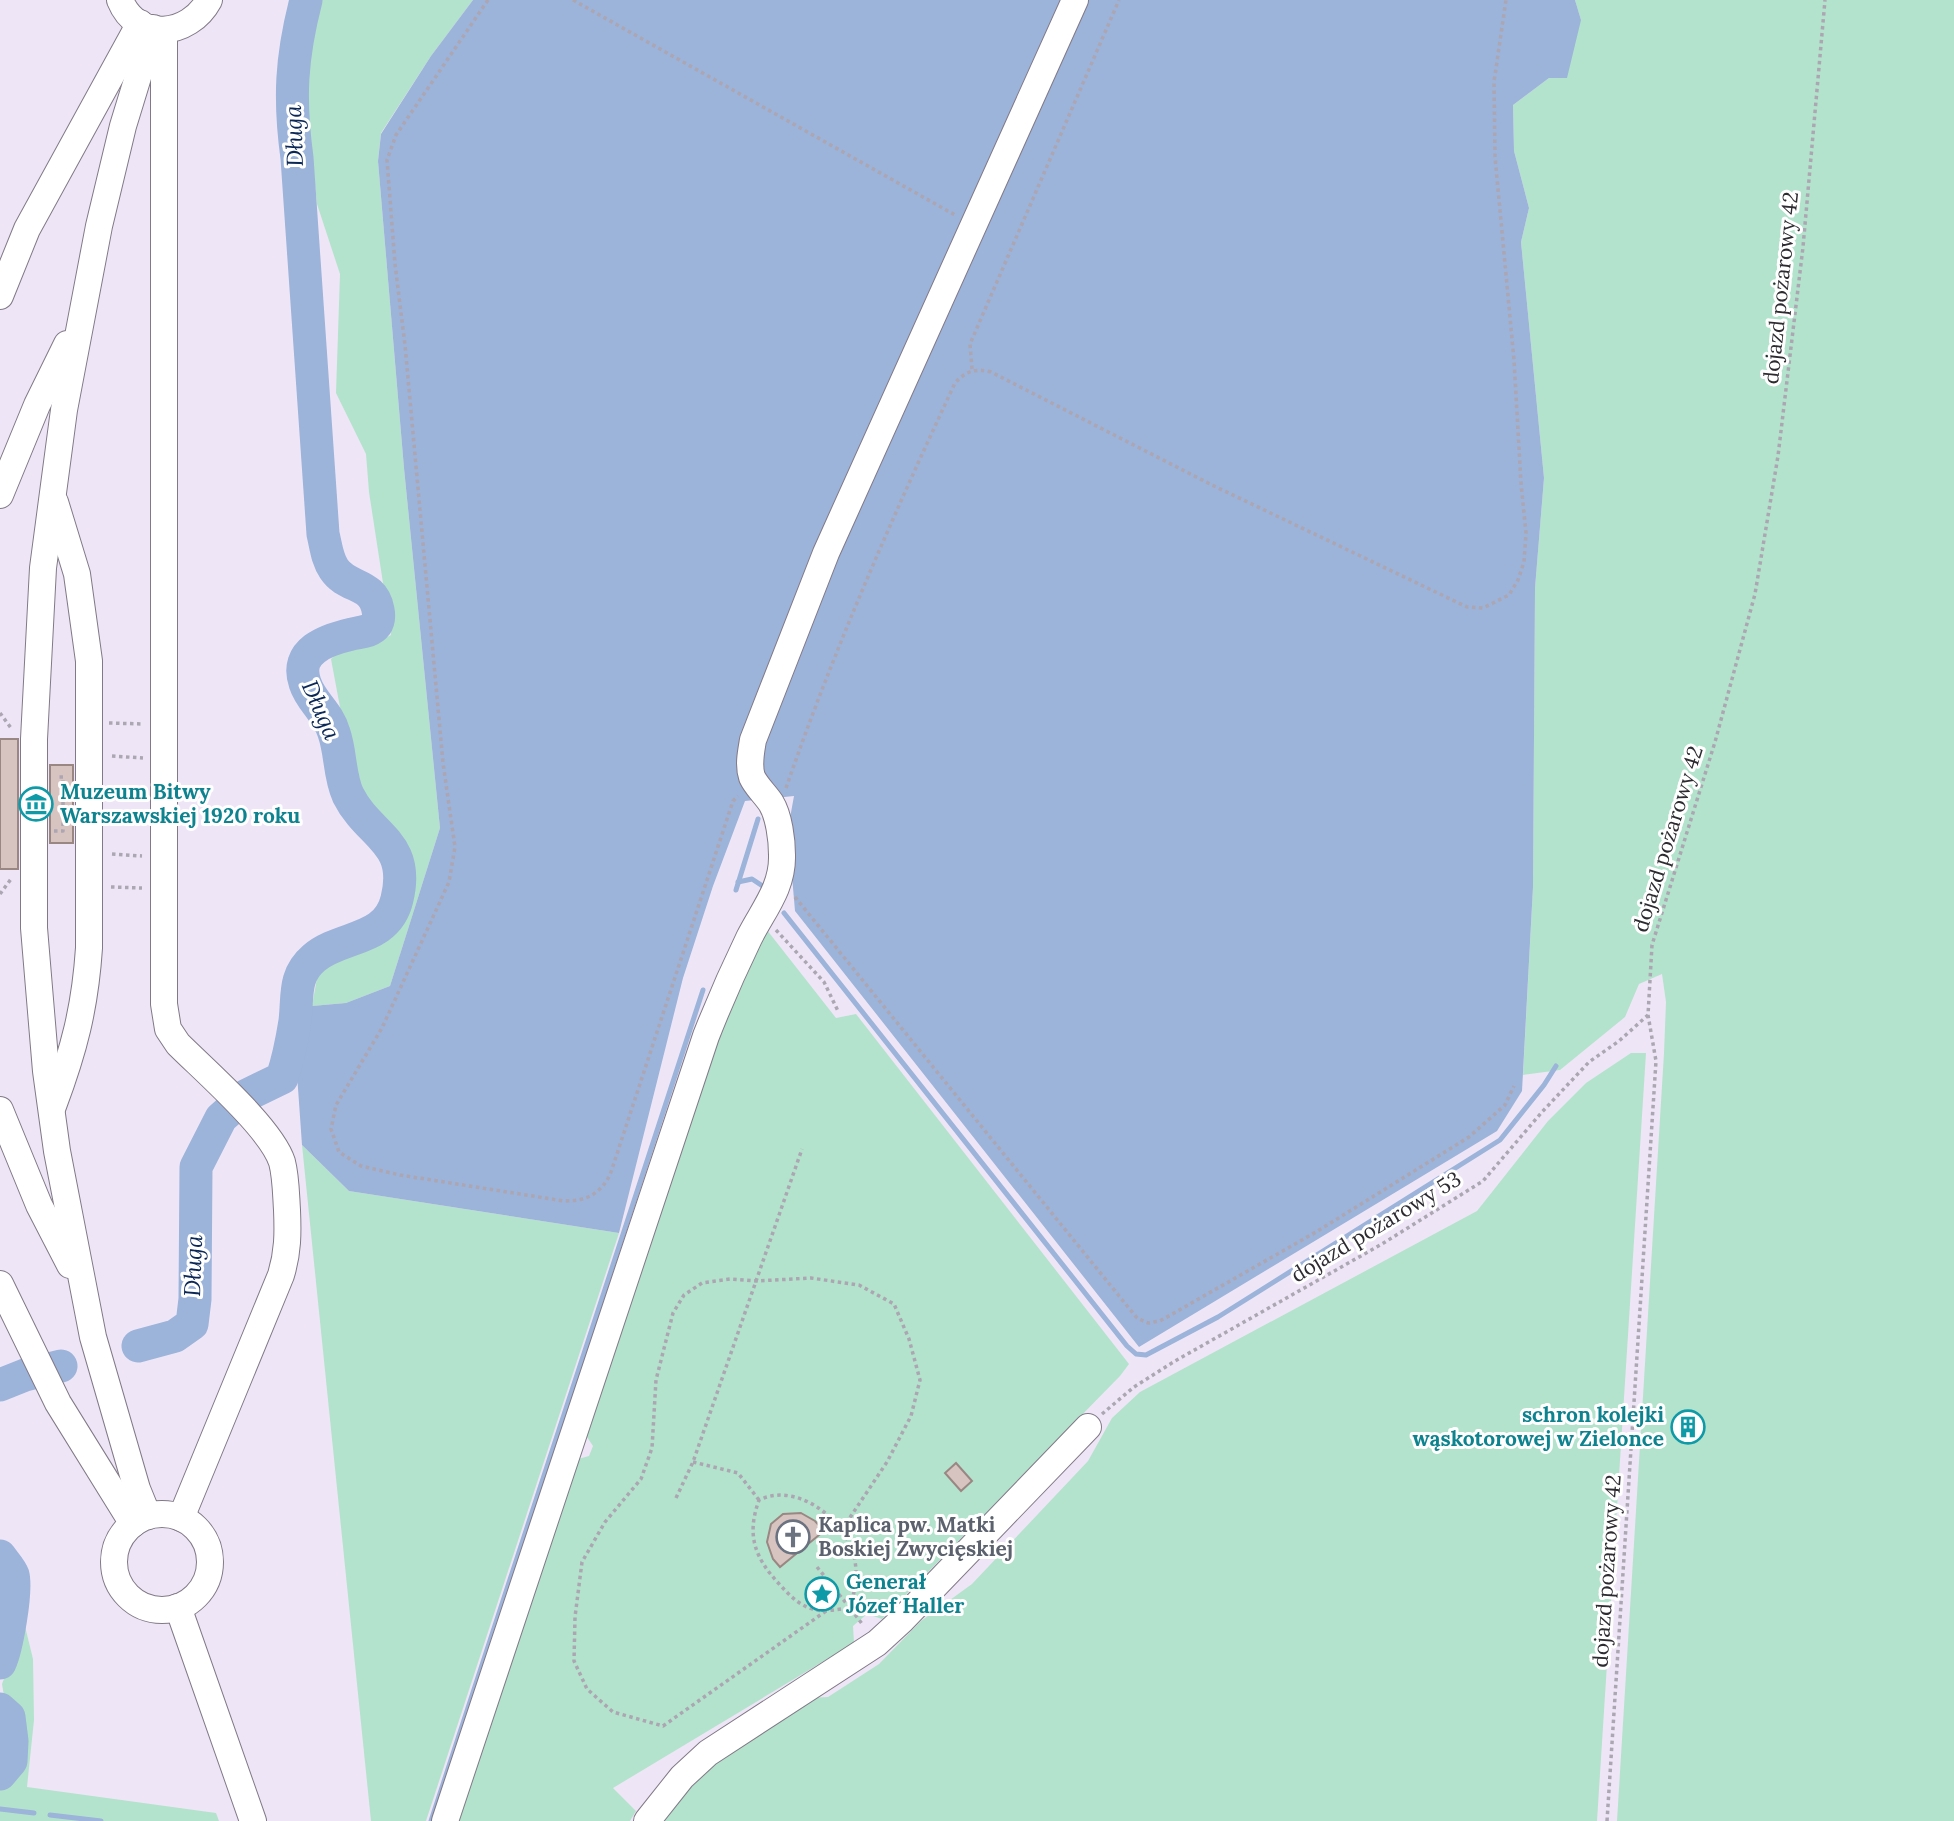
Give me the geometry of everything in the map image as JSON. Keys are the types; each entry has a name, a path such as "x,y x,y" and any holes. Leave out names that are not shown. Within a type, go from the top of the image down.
{"street":[{"path":"120,0 131,17 153,27 176,29 191,22 202,12 209,0"},
{"path":"445,1821 706,1036 722,993 780,880 783,852 773,806 752,778 750,761 753,740 826,553 1075,0"},
{"path":"0,296 27,229 153,27"},
{"path":"141,1520 82,1288 51,1111 34,928 34,739 43,568 80,318 123,126 153,27"},
{"path":"153,27 164,725 164,1004 168,1029 178,1044 257,1124 275,1146 282,1163 286,1198 287,1255 281,1275 181,1518"},
{"path":"0,495 37,405 80,318"},
{"path":"51,1111 79,1031 87,971 89,853 89,661 79,586 52,493"},
{"path":"0,1110 39,1205 82,1288"},
{"path":"0,1284 58,1403 141,1520"},
{"path":"647,1821 682,1777 708,1753 885,1636 1087,1427"},
{"path":"159,1513 181,1518 189,1521 201,1532 208,1547 211,1562 208,1578 201,1592 189,1603 158,1611 143,1606 129,1598 119,1585 114,1570 114,1553 120,1539 141,1520 159,1513"},
{"path":"178,1607 253,1821"}],"path":[{"path":"488,0 396,135 387,160 394,264 405,345 443,763 455,847 449,882 420,947 382,1028 336,1105 331,1129 339,1152 361,1166 400,1175 564,1201 591,1198 603,1187 610,1175 733,801 752,778"},
{"path":"573,0 957,216 975,221"},
{"path":"973,370 970,344 1119,0"},
{"path":"776,817 852,611 888,528 955,383 963,374 973,370 991,372 1212,485 1467,607 1483,608 1509,595 1524,562 1526,533 1513,346 1495,156 1494,82 1506,0"},
{"name":"dojazd pożarowy 42","path":"1606,1821 1656,1061 1648,1015 1652,945 1715,742 1755,594 1779,456 1800,273 1825,0"},
{"path":"89,723 164,725"},
{"path":"89,755 164,758"},
{"path":"89,788 164,790"},
{"path":"89,821 164,824"},
{"path":"89,853 164,857"},
{"path":"780,880 811,914 1137,1318 1147,1323 1160,1321 1316,1232 1469,1137 1504,1105 1514,1086"},
{"path":"88,886 164,888"},
{"path":"763,915 824,982 838,1012"},
{"name":"dojazd pożarowy 53","path":"1087,1427 1134,1387 1175,1361 1382,1244 1483,1181 1589,1062 1619,1041 1648,1015"},
{"path":"676,1498 692,1462 802,1149"},
{"path":"826,1611 663,1726 613,1712 587,1689 574,1661 575,1617 582,1562 605,1522 641,1479 652,1448 656,1380 673,1313 684,1295 702,1283 730,1279 756,1281 811,1278 859,1285 894,1304 909,1339 920,1380 911,1416 887,1462 842,1531"},
{"path":"692,1462 738,1473 759,1500"},
{"path":"776,1493 801,1497 820,1509 842,1531 854,1555 856,1586 850,1608 826,1611 804,1606 794,1599 762,1564 756,1551 752,1529 759,1500 776,1493"},
{"path":"817,1567 859,1620"}],"green space":[{"path":"319,0 473,0 431,56 381,133 378,161 404,468 440,828 390,986 346,1003 312,1006 317,978 337,955 372,947 402,917 415,871 400,836 354,782 331,659 345,647 371,645 391,635 369,492 366,454 336,393 340,274 317,204 303,70"},
{"path":"1575,0 1954,0 1954,1821 1617,1821 1664,1053 1666,1002 1662,974 1639,984 1625,1017 1560,1070 1523,1075 1533,887 1535,588 1544,478 1521,242 1529,208 1514,151 1513,105 1549,78 1581,20"},
{"path":"763,925 836,1018 856,1014 1129,1364 882,1619 867,1614 853,1626 854,1643 613,1788 636,1811 630,1821 453,1821 571,1461 589,1456 593,1446 583,1431 714,1043"},
{"path":"1631,1053 1646,1053 1597,1821 662,1821 684,1786 809,1698 828,1697 879,1664 921,1621 972,1584 1088,1461 1112,1418 1140,1392 1477,1211 1548,1121 1586,1083"},
{"path":"302,1145 349,1191 619,1233 426,1821 371,1821"},
{"path":"22,1614 33,1659 34,1720 27,1787 216,1813 219,1821 0,1821 0,1787 14,1770 20,1740 14,1708 4,1696 2,1684 16,1646"}],"water":[{"path":"473,0 1575,0 1581,20 1567,78 1549,78 1513,105 1514,151 1529,208 1521,242 1544,478 1535,588 1533,887 1522,1091 1497,1131 1139,1347 795,911 788,829 794,796 745,801 713,886 683,978 619,1233 349,1191 302,1145 297,1074 312,1006 346,1003 390,986 440,828 404,468 378,161 381,134 431,56"}],"building":[{"path":"0,739 18,739 18,869 0,869"},
{"path":"50,765 73,765 73,843 50,843"},
{"name":"schron kolejki wąskotorowej w Zielonce","path":"1681,1415 1696,1417 1694,1438 1679,1436"},
{"path":"956,1463 972,1481 961,1491 945,1473"},
{"name":"Kaplica pw. Matki Boskiej Zwycięskiej","path":"801,1513 815,1521 824,1531 780,1567 773,1559 767,1542 771,1524 783,1514"}],"waterway":[{"name":"Długa","path":"138,1346 175,1336 192,1324 195,1299 196,1167 221,1118 247,1095 282,1078 303,972 314,958 325,951 373,931 384,923 392,913 400,880 393,852 348,795 334,733 328,719 311,696 303,672 308,655 315,649 332,640 371,629 379,616 371,595 346,580 334,569 328,557 323,534 293,117 294,60 306,0"},
{"path":"736,890 758,819"},
{"path":"738,882 752,879 764,887"},
{"path":"784,913 1136,1354 1146,1355 1218,1317 1500,1140 1556,1066"},
{"path":"431,1821 703,990"},
{"name":"Długa","path":"0,1385 25,1375 61,1366"},
{"name":"Długa","path":"0,1556 12,1573 14,1582 11,1619 0,1663"},
{"name":"Długa","path":"0,1709 9,1717 12,1741 11,1761 0,1774"},
{"path":"0,1809 34,1813"},
{"path":"50,1815 101,1821"}],"place":[{"name":"Muzeum Bitwy Warszawskiej 1920 roku","path":"36,804"},
{"name":"schron kolejki wąskotorowej w Zielonce","path":"1688,1427"},
{"name":"Kaplica pw. Matki Boskiej Zwycięskiej","path":"793,1537"},
{"name":"Generał Józef Haller","path":"822,1594"}]}
